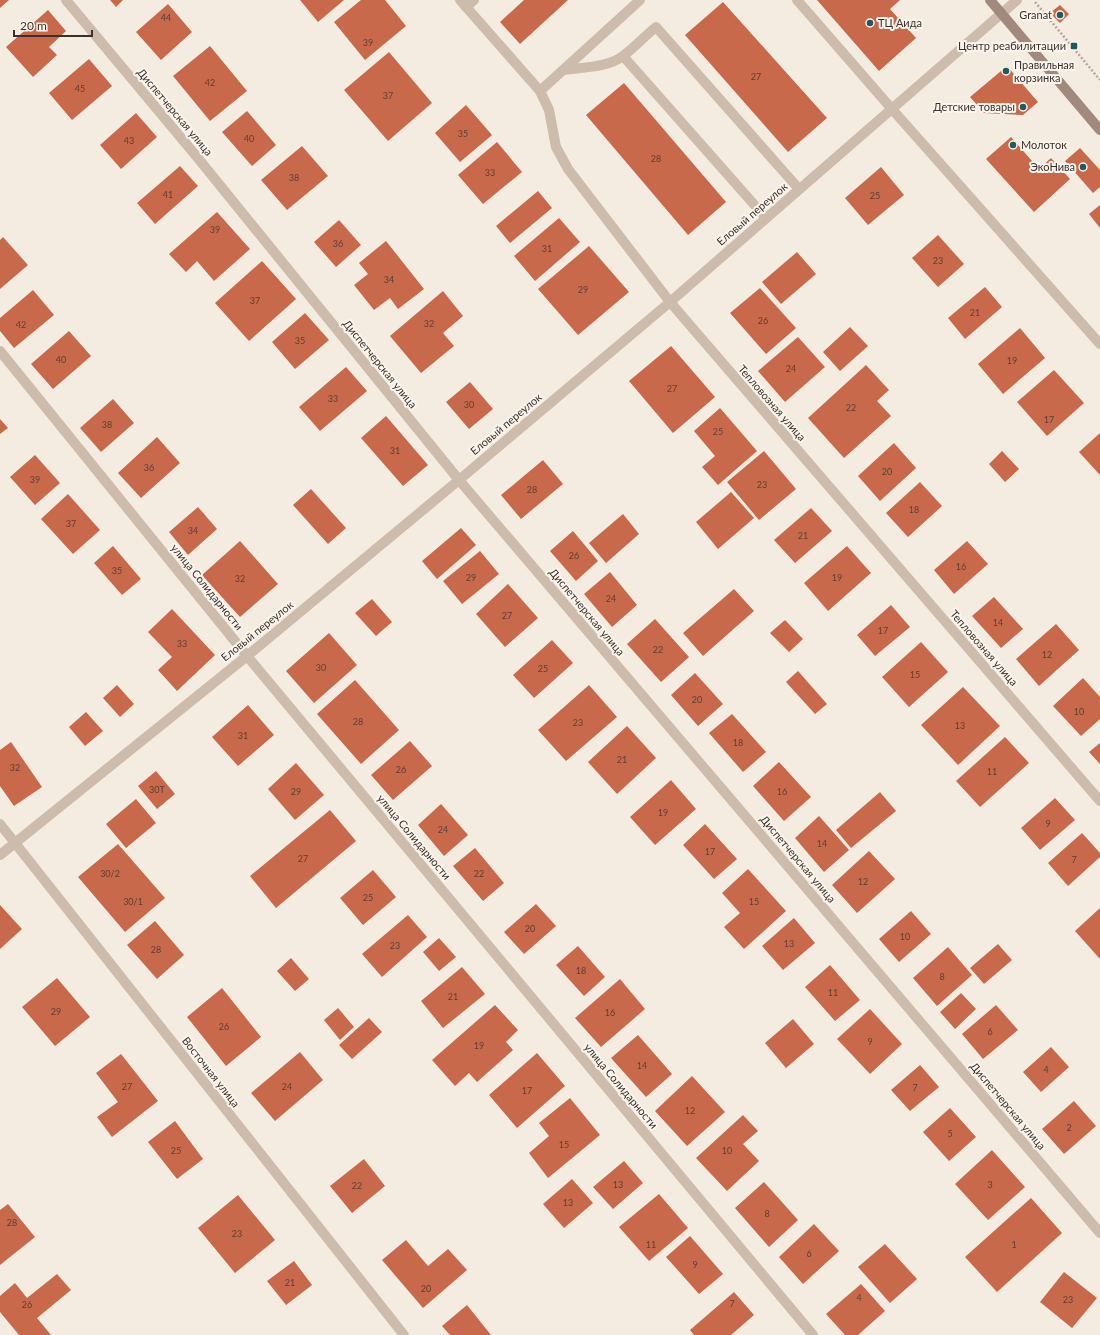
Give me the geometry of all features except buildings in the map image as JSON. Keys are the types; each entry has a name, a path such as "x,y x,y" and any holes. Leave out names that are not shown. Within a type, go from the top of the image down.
{"street":[{"name":"Диспетчерская улица","path":"66,0 197,157 459,480 1100,1232"},
{"path":"463,4 474,0"},
{"path":"540,91 640,0"},
{"path":"796,0 1100,344"},
{"path":"990,0 1100,130"},
{"name":"Еловый переулок","path":"0,854 247,656 459,480 670,302 1018,0"},
{"name":"Тепловозная улица","path":"463,4 540,91 549,110 556,147 568,170 670,302 1100,802"},
{"path":"564,70 602,65 623,56 656,26 799,189"},
{"path":"623,56 766,218"},
{"name":"улица Солидарности","path":"0,351 247,656 813,1335"},
{"name":"Восточная улица","path":"0,824 404,1335"}],"path":[{"path":"1034,0 1100,80"}],"place":[{"name":"Granat","path":"1060,15"},
{"name":"ТЦ Аида","path":"870,23"},
{"name":"Центр реабилитации","path":"1074,46"},
{"name":"Правильная корзинка","path":"1006,71"},
{"name":"Детские товары","path":"1023,107"},
{"name":"Молоток","path":"1013,145"},
{"name":"ЭкоНива","path":"1083,167"}]}
